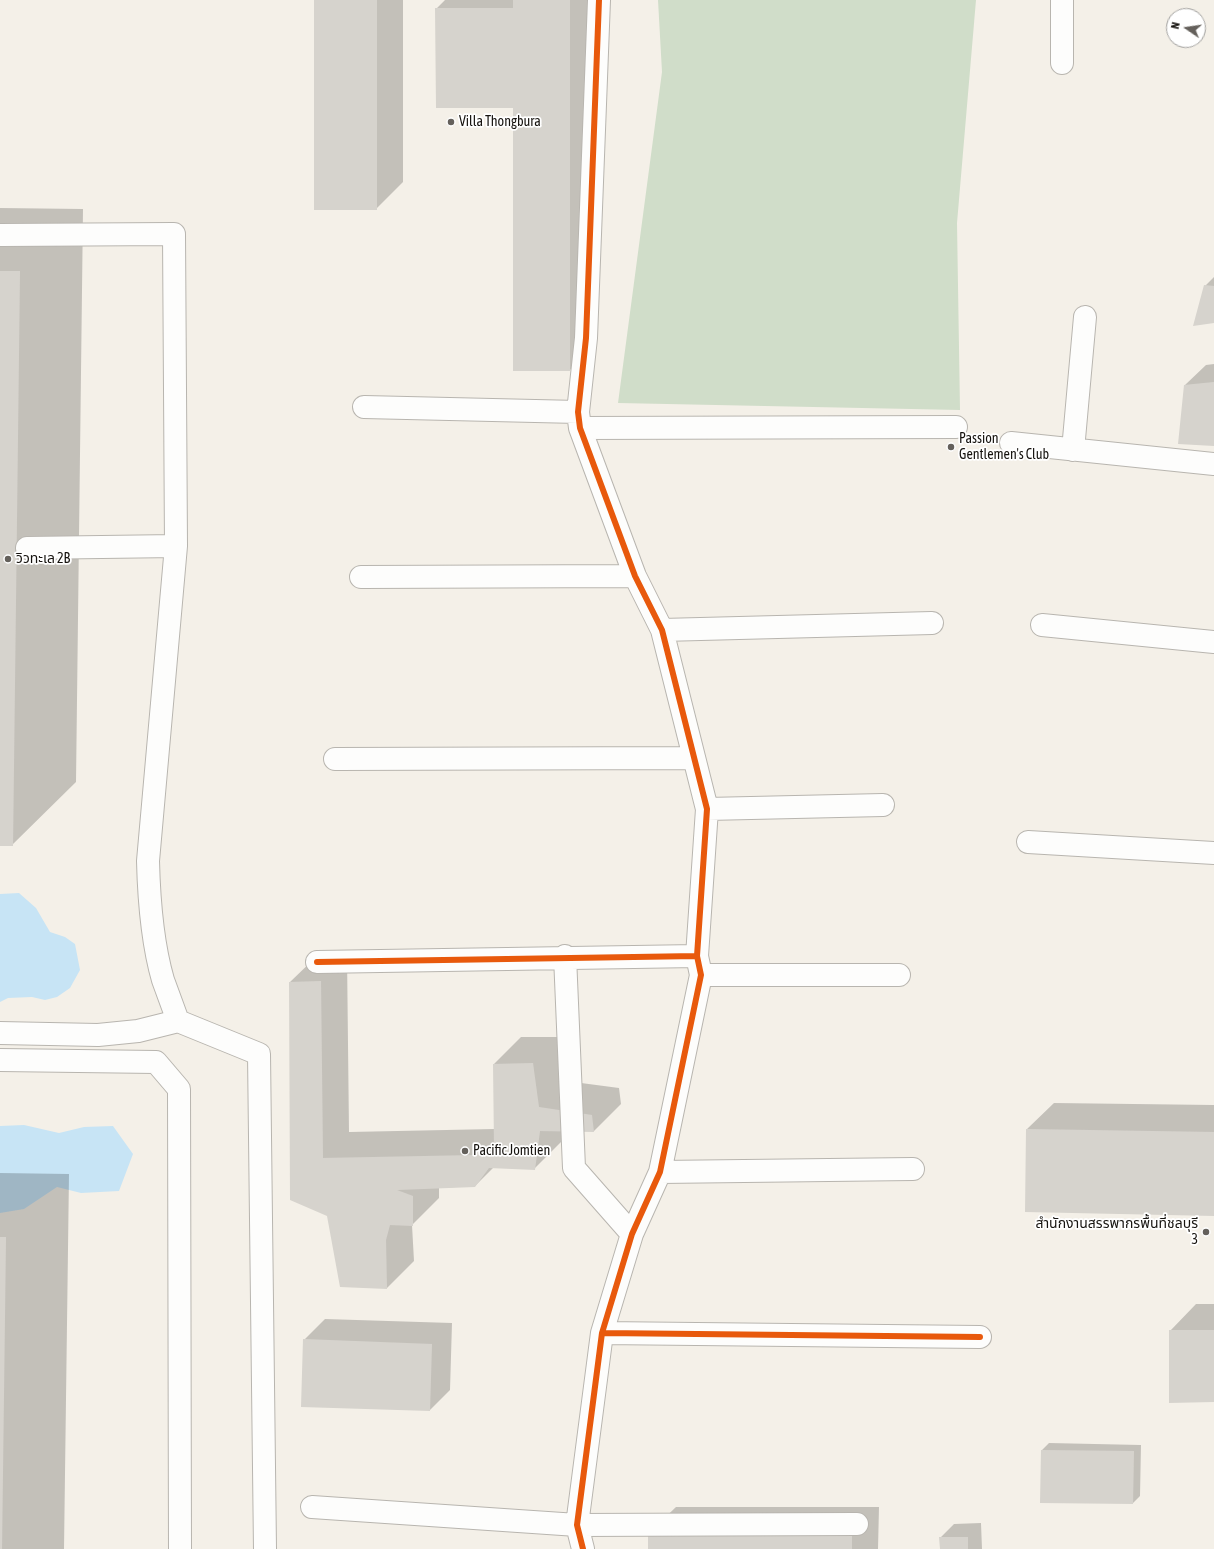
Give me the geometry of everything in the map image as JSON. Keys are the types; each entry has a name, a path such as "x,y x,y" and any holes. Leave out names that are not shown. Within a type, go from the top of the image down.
{"street":[{"path":"582,1549 577,1525 602,1333 632,1234 660,1172 699,965 707,809 662,630 635,576 579,420 586,338 599,0"},
{"path":"1062,0 1062,63"},
{"path":"0,235 174,234 176,546 148,861 149,899 155,940 163,979 178,1021"},
{"path":"1073,450 1085,318"},
{"path":"364,407 579,420 956,427"},
{"path":"1011,443 1214,464"},
{"path":"27,548 176,546"},
{"path":"361,577 635,576"},
{"path":"662,630 932,623"},
{"path":"1042,625 1214,642"},
{"path":"335,759 694,758"},
{"path":"707,809 883,805"},
{"path":"1028,842 1214,853"},
{"path":"565,956 574,1168 632,1234"},
{"path":"317,962 565,956 699,965 899,975"},
{"path":"0,1033 98,1035 138,1032 178,1021 259,1054 265,1549"},
{"path":"0,1060 156,1062 179,1089 180,1549"},
{"path":"660,1172 913,1169"},
{"path":"602,1333 980,1337"},
{"path":"312,1507 577,1525 857,1524"}],"green space":[{"path":"658,0 976,0 957,223 960,410 618,403 662,72"}],"water":[{"path":"19,893 36,908 50,932 65,937 75,944 80,970 70,988 57,997 45,1000 32,997 8,998 0,1002 0,894"},
{"path":"24,1125 59,1133 84,1127 113,1126 133,1154 119,1191 81,1193 57,1187 24,1209 0,1213 0,1126"}],"building":[{"path":"314,0 377,0 377,210 314,210"},
{"path":"513,0 570,0 570,371 513,371 513,108 436,108 435,8 513,8"},
{"name":"วิวทะเล 2B","path":"0,271 20,271 13,846 0,846"},
{"path":"1204,285 1214,286 1214,323 1193,326"},
{"path":"1214,382 1214,446 1178,444 1184,385"},
{"path":"321,981 323,1158 476,1155 475,1147 494,1146 493,1064 533,1063 539,1107 592,1115 594,1132 540,1131 535,1170 489,1168 475,1187 397,1190 413,1196 413,1226 390,1225 386,1240 387,1289 340,1287 327,1216 290,1200 289,982"},
{"path":"1026,1129 1214,1132 1214,1216 1025,1212"},
{"path":"0,1237 6,1237 2,1549 0,1549"},
{"path":"1169,1330 1214,1330 1214,1402 1169,1403"},
{"path":"303,1339 432,1344 430,1411 301,1407"},
{"path":"1041,1450 1134,1451 1133,1504 1040,1503"},
{"path":"648,1533 852,1534 852,1549 648,1549"},
{"path":"939,1537 968,1537 968,1549 940,1549"}],"cycle path":[{"path":"583,1549 577,1525 602,1333 632,1234 660,1172 701,975 697,956 707,809 662,630 635,576 580,428 578,412 586,338 599,0"},
{"path":"317,962 697,956"},
{"path":"602,1333 980,1337"}],"place":[{"name":"Villa Thongbura","path":"451,122"},
{"name":"Passion Gentlemen's Club","path":"951,447"},
{"name":"วิวทะเล 2B","path":"8,559"},
{"name":"Pacific Jomtien","path":"465,1151"},
{"name":"สำนักงานสรรพากรพื้นที่ชลบุรี 3","path":"1206,1232"}]}
